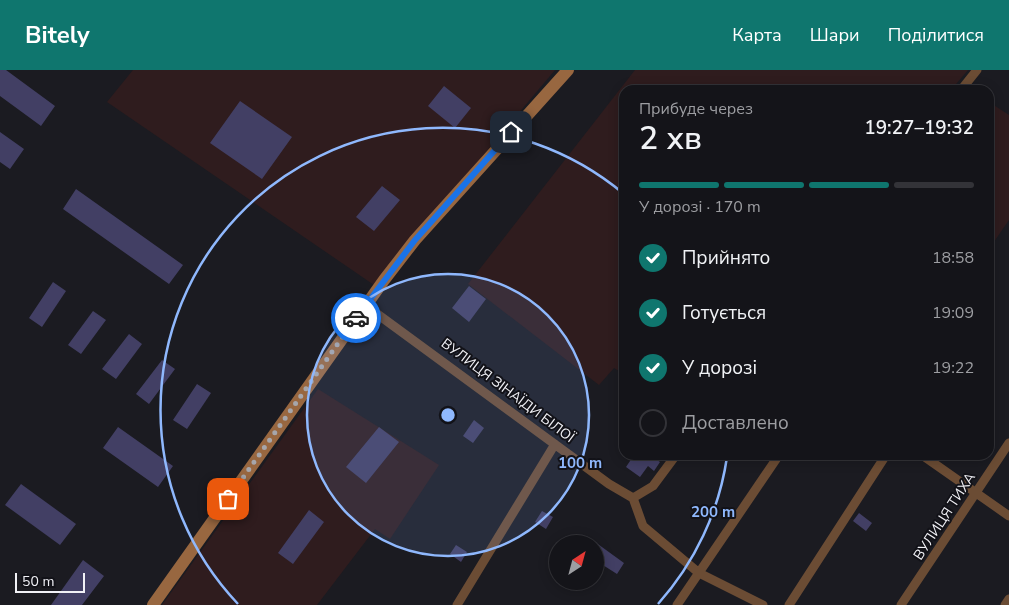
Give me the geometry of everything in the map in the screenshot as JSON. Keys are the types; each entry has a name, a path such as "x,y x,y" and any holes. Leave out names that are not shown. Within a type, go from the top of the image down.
{"street":[{"path":"153,605 365,305 415,240 568,70"},
{"path":"966,85 977,70"},
{"name":"ВУЛИЦЯ ЗІНАЇДИ БІЛОЇ","path":"365,305 609,484 633,498"},
{"name":"ВУЛИЦЯ ТИХА","path":"901,605 1009,443"},
{"path":"457,605 555,444"},
{"path":"672,460 653,486 633,498 643,526 699,573 763,605"},
{"path":"677,605 776,460"},
{"path":"789,605 883,460"},
{"path":"929,460 1009,516"},
{"path":"1006,605 1009,598"}],"shaded area":[{"path":"133,70 555,70 374,285 107,102"},
{"path":"635,70 968,70 955,85 623,85"},
{"path":"619,91 619,371 614,368 599,385 468,284"},
{"path":"994,105 1009,115 1009,220 994,242"},
{"path":"318,389 439,465 390,539 375,529 317,605 162,605"}],"building":[{"path":"0,70 6,70 55,106 41,126 0,96"},
{"path":"444,86 471,108 455,128 428,106"},
{"path":"240,101 292,137 262,179 210,143"},
{"path":"0,132 24,149 10,169 0,162"},
{"path":"382,186 400,200 374,231 356,217"},
{"path":"76,189 183,265 169,284 63,209"},
{"path":"53,282 66,291 42,327 29,318"},
{"path":"469,286 486,299 469,322 452,308"},
{"path":"93,311 106,320 81,354 68,345"},
{"path":"129,334 142,344 116,379 102,369"},
{"path":"162,360 175,369 149,404 136,394"},
{"path":"197,384 211,393 187,429 173,420"},
{"path":"474,420 484,428 473,443 463,436"},
{"path":"118,427 173,466 158,487 103,448"},
{"path":"379,427 399,442 366,483 346,467"},
{"path":"631,460 657,460 660,462 654,471 648,466 640,477 626,467"},
{"path":"21,484 76,524 60,545 5,505"},
{"path":"309,510 324,522 293,564 278,553"},
{"path":"542,511 553,517 546,529 535,522"},
{"path":"859,513 872,523 866,531 853,521"},
{"path":"456,545 467,552 461,562 450,554"},
{"path":"604,549 624,563 617,574 604,566"},
{"path":"83,560 104,576 82,605 51,605"}],"way so far":[{"path":"228,499 356,318"}],"route":[{"path":"356,318 415,240 511,132"}]}
